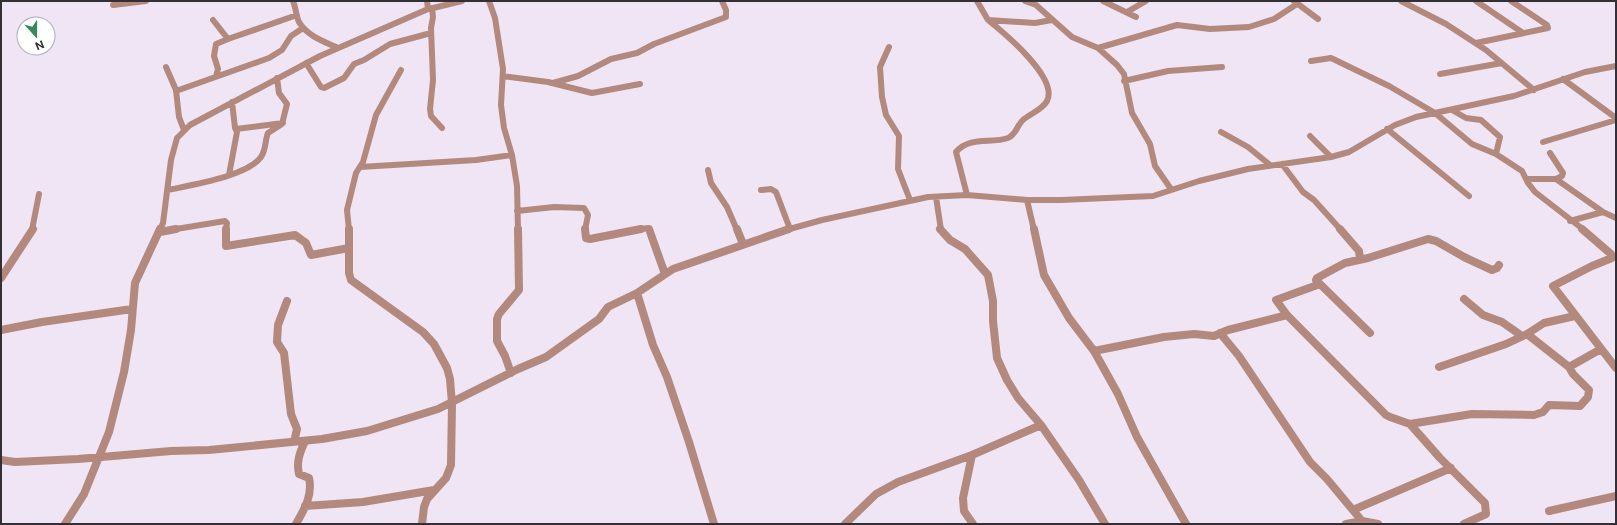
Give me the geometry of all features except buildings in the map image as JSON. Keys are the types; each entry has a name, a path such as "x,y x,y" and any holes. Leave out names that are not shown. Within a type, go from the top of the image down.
{"street":[{"path":"113,6 146,1"},
{"path":"293,1 297,8 299,23 303,28 316,37 338,48"},
{"path":"427,1 433,17 431,21 433,80 430,109 431,116 442,128"},
{"path":"66,524 84,494 100,458 118,402 128,345 135,283 160,232 165,217 171,160 175,143 184,130 190,125 276,78 338,48 430,8 462,1"},
{"path":"489,1 495,18 503,76 501,105 505,135 512,155 517,186 519,290 499,314 497,319 496,336 499,347 505,356 511,373"},
{"path":"553,83 578,76 611,59 637,53 654,44 723,18 727,14 722,1"},
{"path":"967,195 956,152 957,149 967,144 1004,139 1012,136 1023,120 1031,116 1047,101 1048,98 1047,88 1032,59 988,20 977,1"},
{"path":"1025,1 1036,5 1072,37 1098,48 1117,65 1124,74 1124,81 1131,103 1132,113 1150,144 1155,166 1171,189"},
{"path":"1103,1 1136,17"},
{"path":"1127,12 1146,1"},
{"path":"1401,1 1446,24 1476,43 1534,90"},
{"path":"1476,1 1523,34"},
{"path":"1476,43 1542,31 1548,28 1511,1"},
{"path":"1098,48 1177,25 1210,29 1249,27 1274,18 1296,3 1318,19"},
{"path":"216,76 218,69 214,56 216,44 297,15"},
{"path":"213,20 228,39"},
{"path":"988,20 1035,23 1052,20"},
{"path":"176,91 275,54 284,48 292,34 303,28"},
{"path":"306,63 321,87 326,88 346,77 354,64 364,60 390,44 431,33"},
{"path":"889,47 880,67 882,97 886,115 899,136 898,169 900,179 910,200"},
{"path":"1311,61 1331,58 1378,80 1435,113 1472,144 1496,154 1522,171 1528,183 1535,192 1570,221 1589,234 1612,257 1554,285 1554,287 1616,368"},
{"path":"1440,74 1502,63"},
{"path":"1,460 15,462 100,458 305,441 338,437 393,424 431,412 549,355 599,318 608,307 637,293 665,274 743,244 790,229 910,200 936,197 967,195 1027,200 1096,199 1148,196 1248,169 1330,157 1357,148 1387,129 1405,120 1534,90 1589,71 1616,66"},
{"path":"166,67 176,91 179,102 179,119 184,130"},
{"path":"1124,81 1168,71 1222,67"},
{"path":"401,70 376,115 360,167 356,173 348,203 349,273 351,280 423,332 441,354 451,377 453,402 452,459 450,472 447,478 429,495 425,501 422,524"},
{"path":"503,76 553,83 592,93 640,84"},
{"path":"168,190 229,175 256,163 262,156 268,133 281,126 283,122 287,104 279,93 276,78"},
{"path":"1563,79 1616,119"},
{"path":"229,175 237,132 232,102"},
{"path":"1452,110 1466,118 1481,120 1500,137 1496,154"},
{"path":"1542,142 1616,119"},
{"path":"236,129 283,122"},
{"path":"1387,129 1469,196"},
{"path":"1221,132 1248,147 1270,165"},
{"path":"1310,136 1330,157"},
{"path":"1527,179 1556,179 1562,176 1563,173 1550,153"},
{"path":"360,167 468,160 512,155"},
{"path":"1282,164 1303,192 1314,200 1359,251 1360,260"},
{"path":"708,170 711,183 727,207 743,244"},
{"path":"1556,179 1603,212 1616,218"},
{"path":"761,190 771,189 776,192 790,229"},
{"path":"1,278 32,232 39,194"},
{"path":"936,197 941,231 950,240 965,249 988,275 992,295 997,358 1007,380 1018,398 1041,425 1079,480 1105,524"},
{"path":"1027,200 1044,275 1069,318 1094,351 1118,394 1137,437 1186,524"},
{"path":"517,211 554,207 584,208 588,215 585,234 586,238 590,239 648,228 651,232 665,274"},
{"path":"1570,221 1603,212"},
{"path":"160,232 224,221 227,223 225,244 228,246 290,235 295,236 306,243 311,255 349,248"},
{"path":"1370,333 1320,284 1316,279 1320,275 1344,263 1360,260 1428,239 1436,241 1464,257 1492,270 1497,268 1498,265"},
{"path":"1320,284 1276,300 1288,315 1386,415 1410,424 1451,468 1482,496 1487,504 1486,514 1464,524"},
{"path":"637,293 653,345 667,377 689,442 714,524"},
{"path":"1410,424 1472,414 1534,415 1543,412 1549,405 1580,406 1588,397 1589,390 1587,385 1571,372 1569,367 1525,335 1502,322 1483,314 1464,299"},
{"path":"287,301 278,326 277,342 284,353 290,414 297,429 294,442"},
{"path":"1,330 42,322 132,309"},
{"path":"1094,351 1164,337 1194,334 1214,336 1220,333 1288,315"},
{"path":"1439,368 1525,335 1544,323 1575,316"},
{"path":"1220,333 1240,356 1307,458 1362,521"},
{"path":"1569,367 1601,348"},
{"path":"845,524 876,494 898,482 972,455 1041,425"},
{"path":"296,524 305,506 311,488 309,478 299,474 297,470 299,455 305,441"},
{"path":"972,455 963,500 964,511 973,524"},
{"path":"1353,510 1451,468"},
{"path":"305,506 364,502 434,490"},
{"path":"1549,511 1616,496"},
{"path":"1346,524 1362,521 1378,524"}]}
